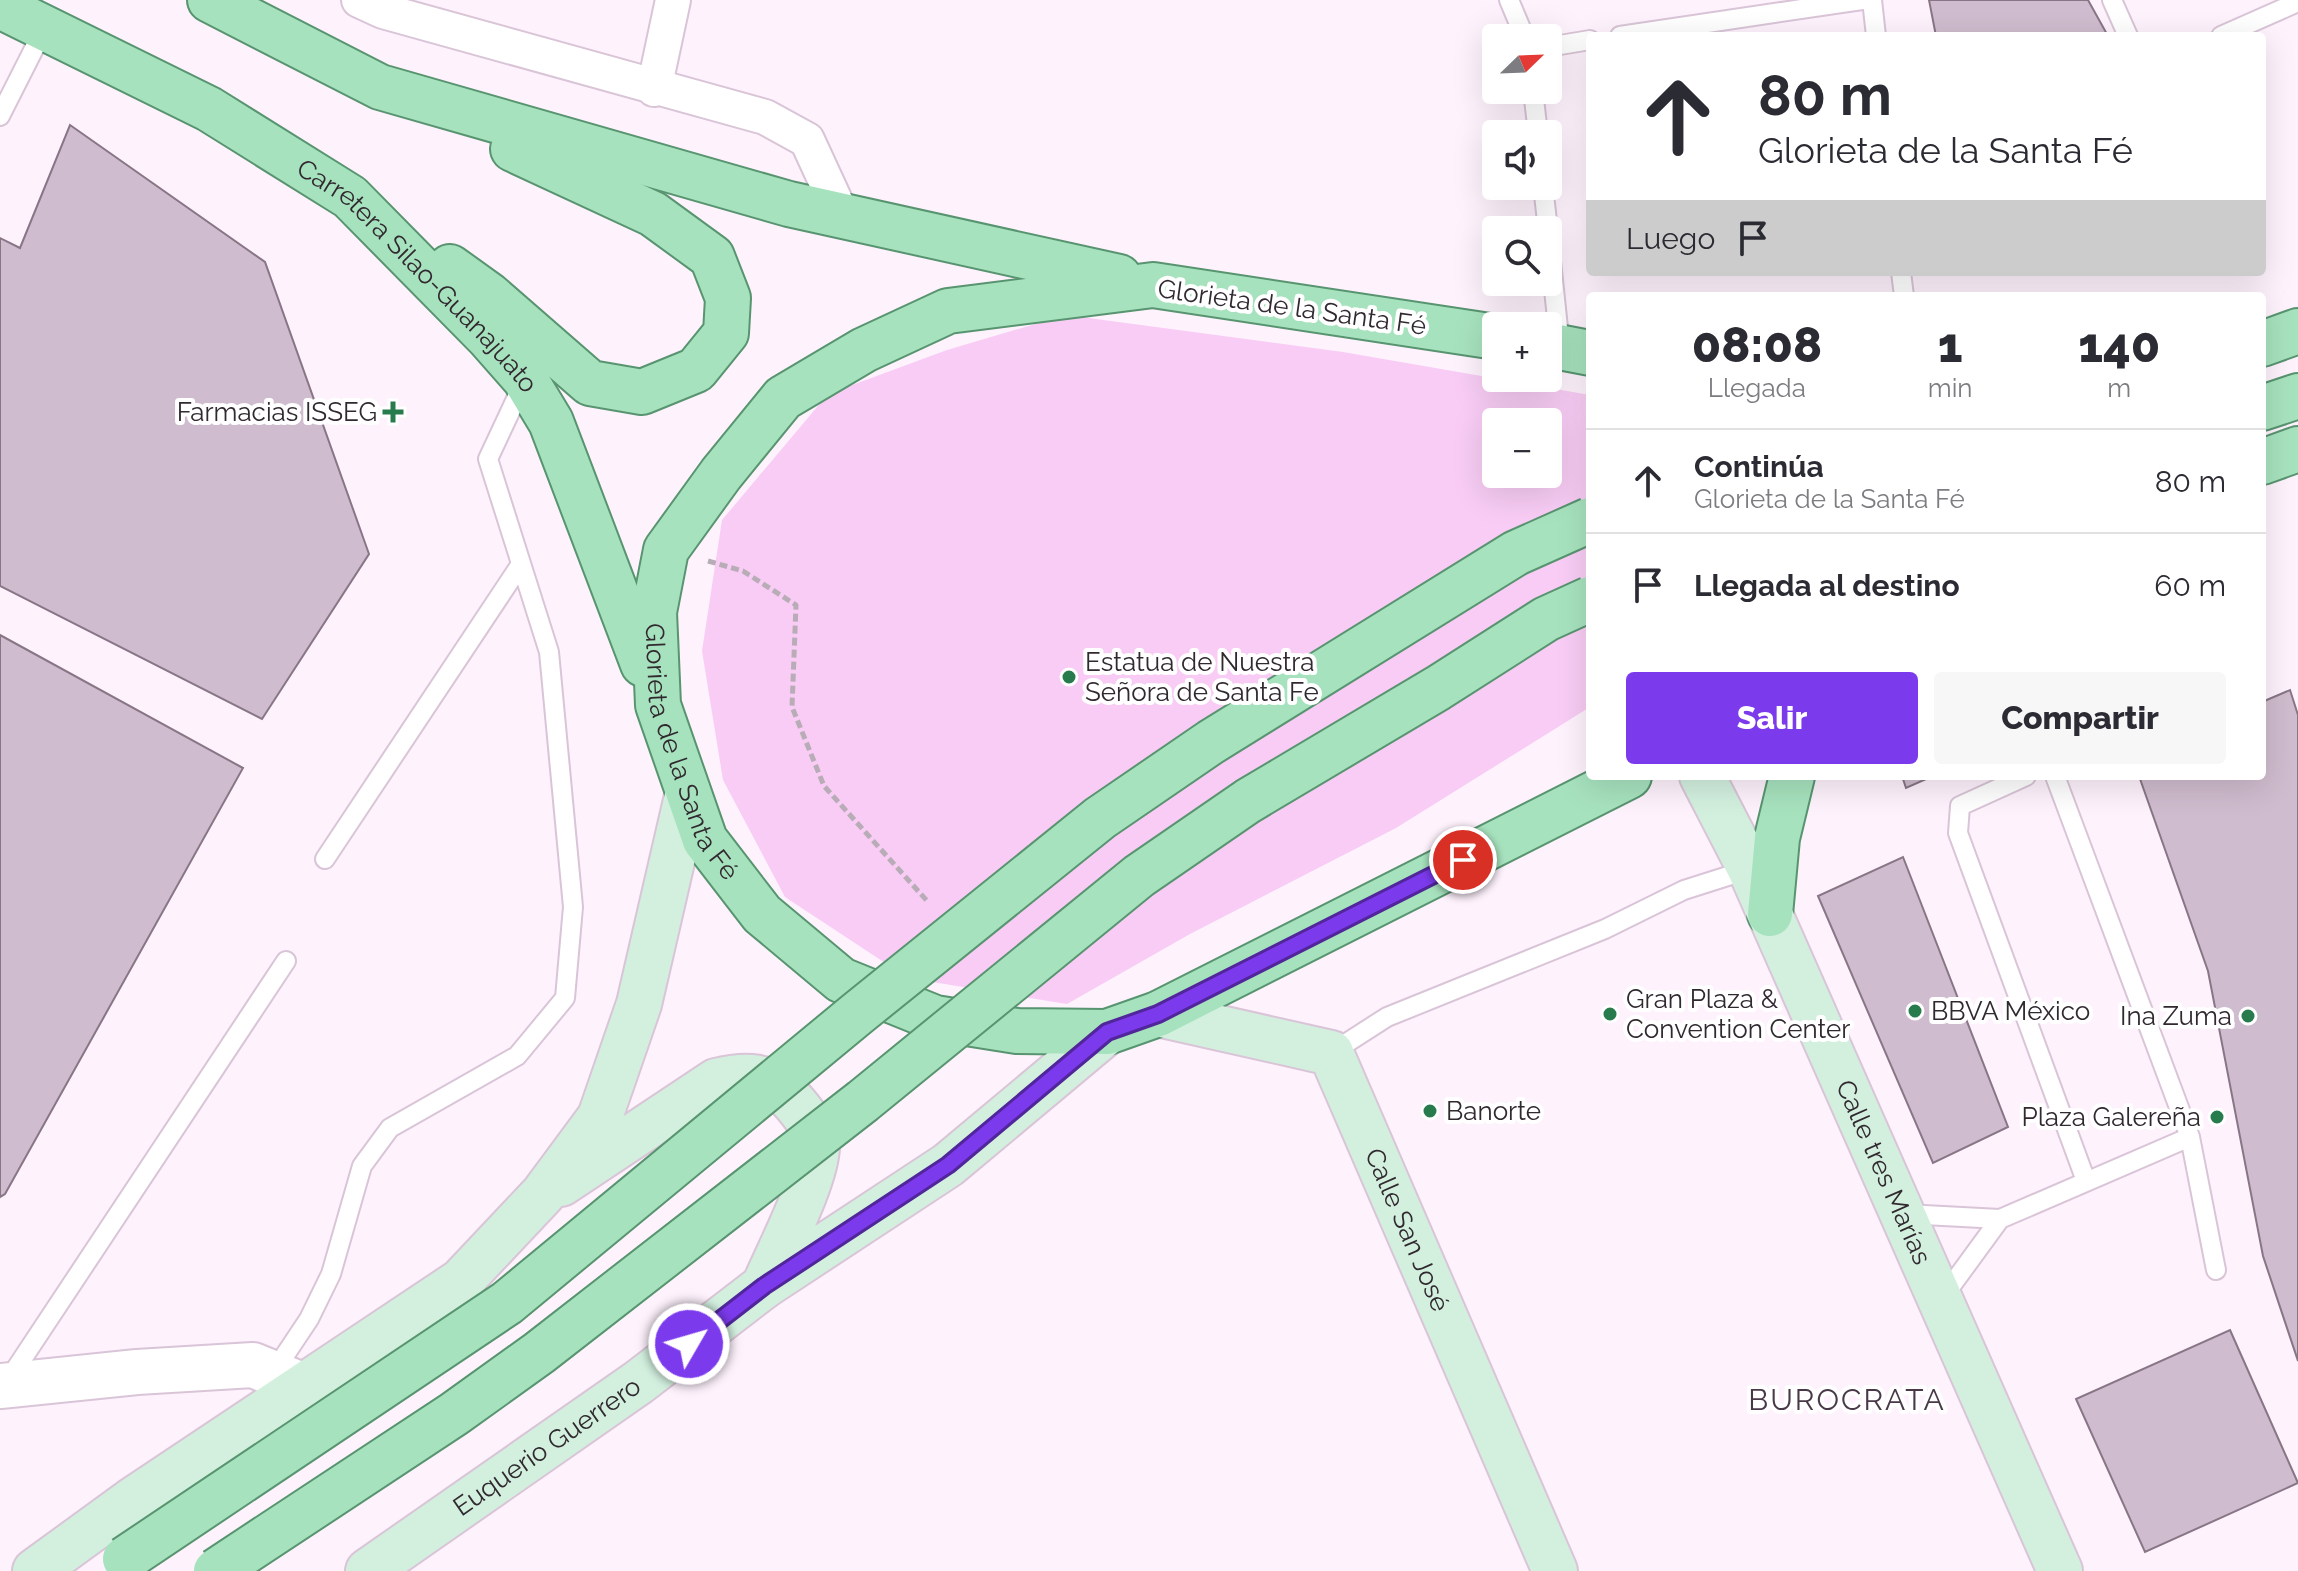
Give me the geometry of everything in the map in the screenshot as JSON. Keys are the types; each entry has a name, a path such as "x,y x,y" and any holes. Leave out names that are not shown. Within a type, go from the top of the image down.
{"main road":[{"path":"210,0 380,87 653,214 712,257 728,298 726,333 696,370 642,392 590,383 489,295 350,197"},
{"name":"Carretera Silao-Guanajuato","path":"0,6 209,109 350,197 488,337 525,379 551,422 599,539 658,705"},
{"path":"380,87 586,148 842,216 1153,285"},
{"name":"Glorieta de la Santa Fé","path":"1482,335 1153,285 948,311 864,350 783,398 721,474 666,550 654,612 658,705 705,840 762,914 841,980 935,1018 1017,1031 1107,1032 1158,1014 1621,780"},
{"path":"2266,315 2298,303"},
{"path":"2266,343 2298,331"},
{"path":"2266,407 2298,396"},
{"path":"2266,461 2298,449"},
{"path":"116,1565 507,1303 1100,818 1211,742 1503,561 1586,522"},
{"path":"216,1571 454,1414 539,1353 863,1101 1139,876 1248,801 1438,688 1546,619 1586,601"},
{"name":"Calle tres Marías","path":"1704,780 1750,869 2060,1571"},
{"path":"1770,914 1777,838 1791,780"},
{"path":"35,1571 290,1380 461,1281 543,1194 600,1117 639,1004 688,792"},
{"path":"1158,1014 1331,1053"},
{"name":"Euquerio Guerrero","path":"368,1571 639,1382 764,1286 948,1165 1107,1032"},
{"name":"Calle San José","path":"1331,1053 1555,1571"},
{"path":"543,1194 716,1081 744,1074 763,1078 787,1094 808,1121 817,1144 814,1166 764,1286"}],"street":[{"path":"359,0 383,11 654,89 765,117 807,140 842,216"},
{"path":"654,89 673,0"},
{"path":"3,1385 253,1365 290,1380"}],"lane":[{"path":"1509,0 1519,24"},
{"path":"1647,32 1862,0"},
{"path":"1872,0 1876,32"},
{"path":"2112,0 2126,32"},
{"path":"2230,32 2298,2"},
{"path":"0,116 44,29"},
{"path":"1562,45 1586,41"},
{"path":"1558,296 1566,349"},
{"path":"290,1380 309,1319 325,1285 362,1166 390,1128 517,1056 565,998 573,907 549,652 488,459 525,379"},
{"path":"325,859 521,564"},
{"path":"2017,780 1960,806 1958,833 2086,1181"},
{"path":"2056,780 2190,1137 2216,1270"},
{"path":"1331,1053 1387,1017 1605,929 1684,890 1750,869"},
{"path":"3,1385 286,961"},
{"path":"1902,1213 2000,1219 2190,1137"},
{"path":"1940,1301 2000,1219"}],"path":[{"path":"666,550 743,571 796,605 792,707 824,786 939,913"}],"shaded area":[{"path":"1066,315 1343,352 1482,376 1482,392 1562,390 1586,394 1586,709 1396,828 1190,934 1067,1004 908,978 785,897 723,780 702,651 722,520 828,394 947,350"}],"building":[{"path":"1929,0 2088,0 2106,32 1935,32"},
{"path":"70,125 265,262 369,554 262,719 0,586 0,238 20,248"},
{"path":"0,635 243,768 5,1194 0,1197"},
{"path":"2290,690 2298,715 2298,1361 2263,1256 2208,971 2140,780 2266,780 2266,700"},
{"path":"1903,780 1924,780 1906,788"},
{"name":"BBVA México","path":"1903,857 2008,1127 1933,1163 1818,896"},
{"path":"2230,1330 2298,1483 2145,1552 2076,1399"}],"place":[{"name":"Farmacias ISSEG","path":"393,412"},
{"name":"Estatua de Nuestra Señora de Santa Fe","path":"1069,677"},
{"name":"BBVA México","path":"1915,1011"},
{"name":"Gran Plaza & Convention Center","path":"1610,1014"},
{"name":"Ina Zuma","path":"2248,1016"},
{"name":"Banorte","path":"1430,1111"},
{"name":"Plaza Galereña","path":"2217,1117"}],"district":[{"name":"BUROCRATA","path":"1847,1400"}],"route":[{"path":"689,1344 764,1286 948,1165 1107,1032 1158,1014 1463,860"}]}
